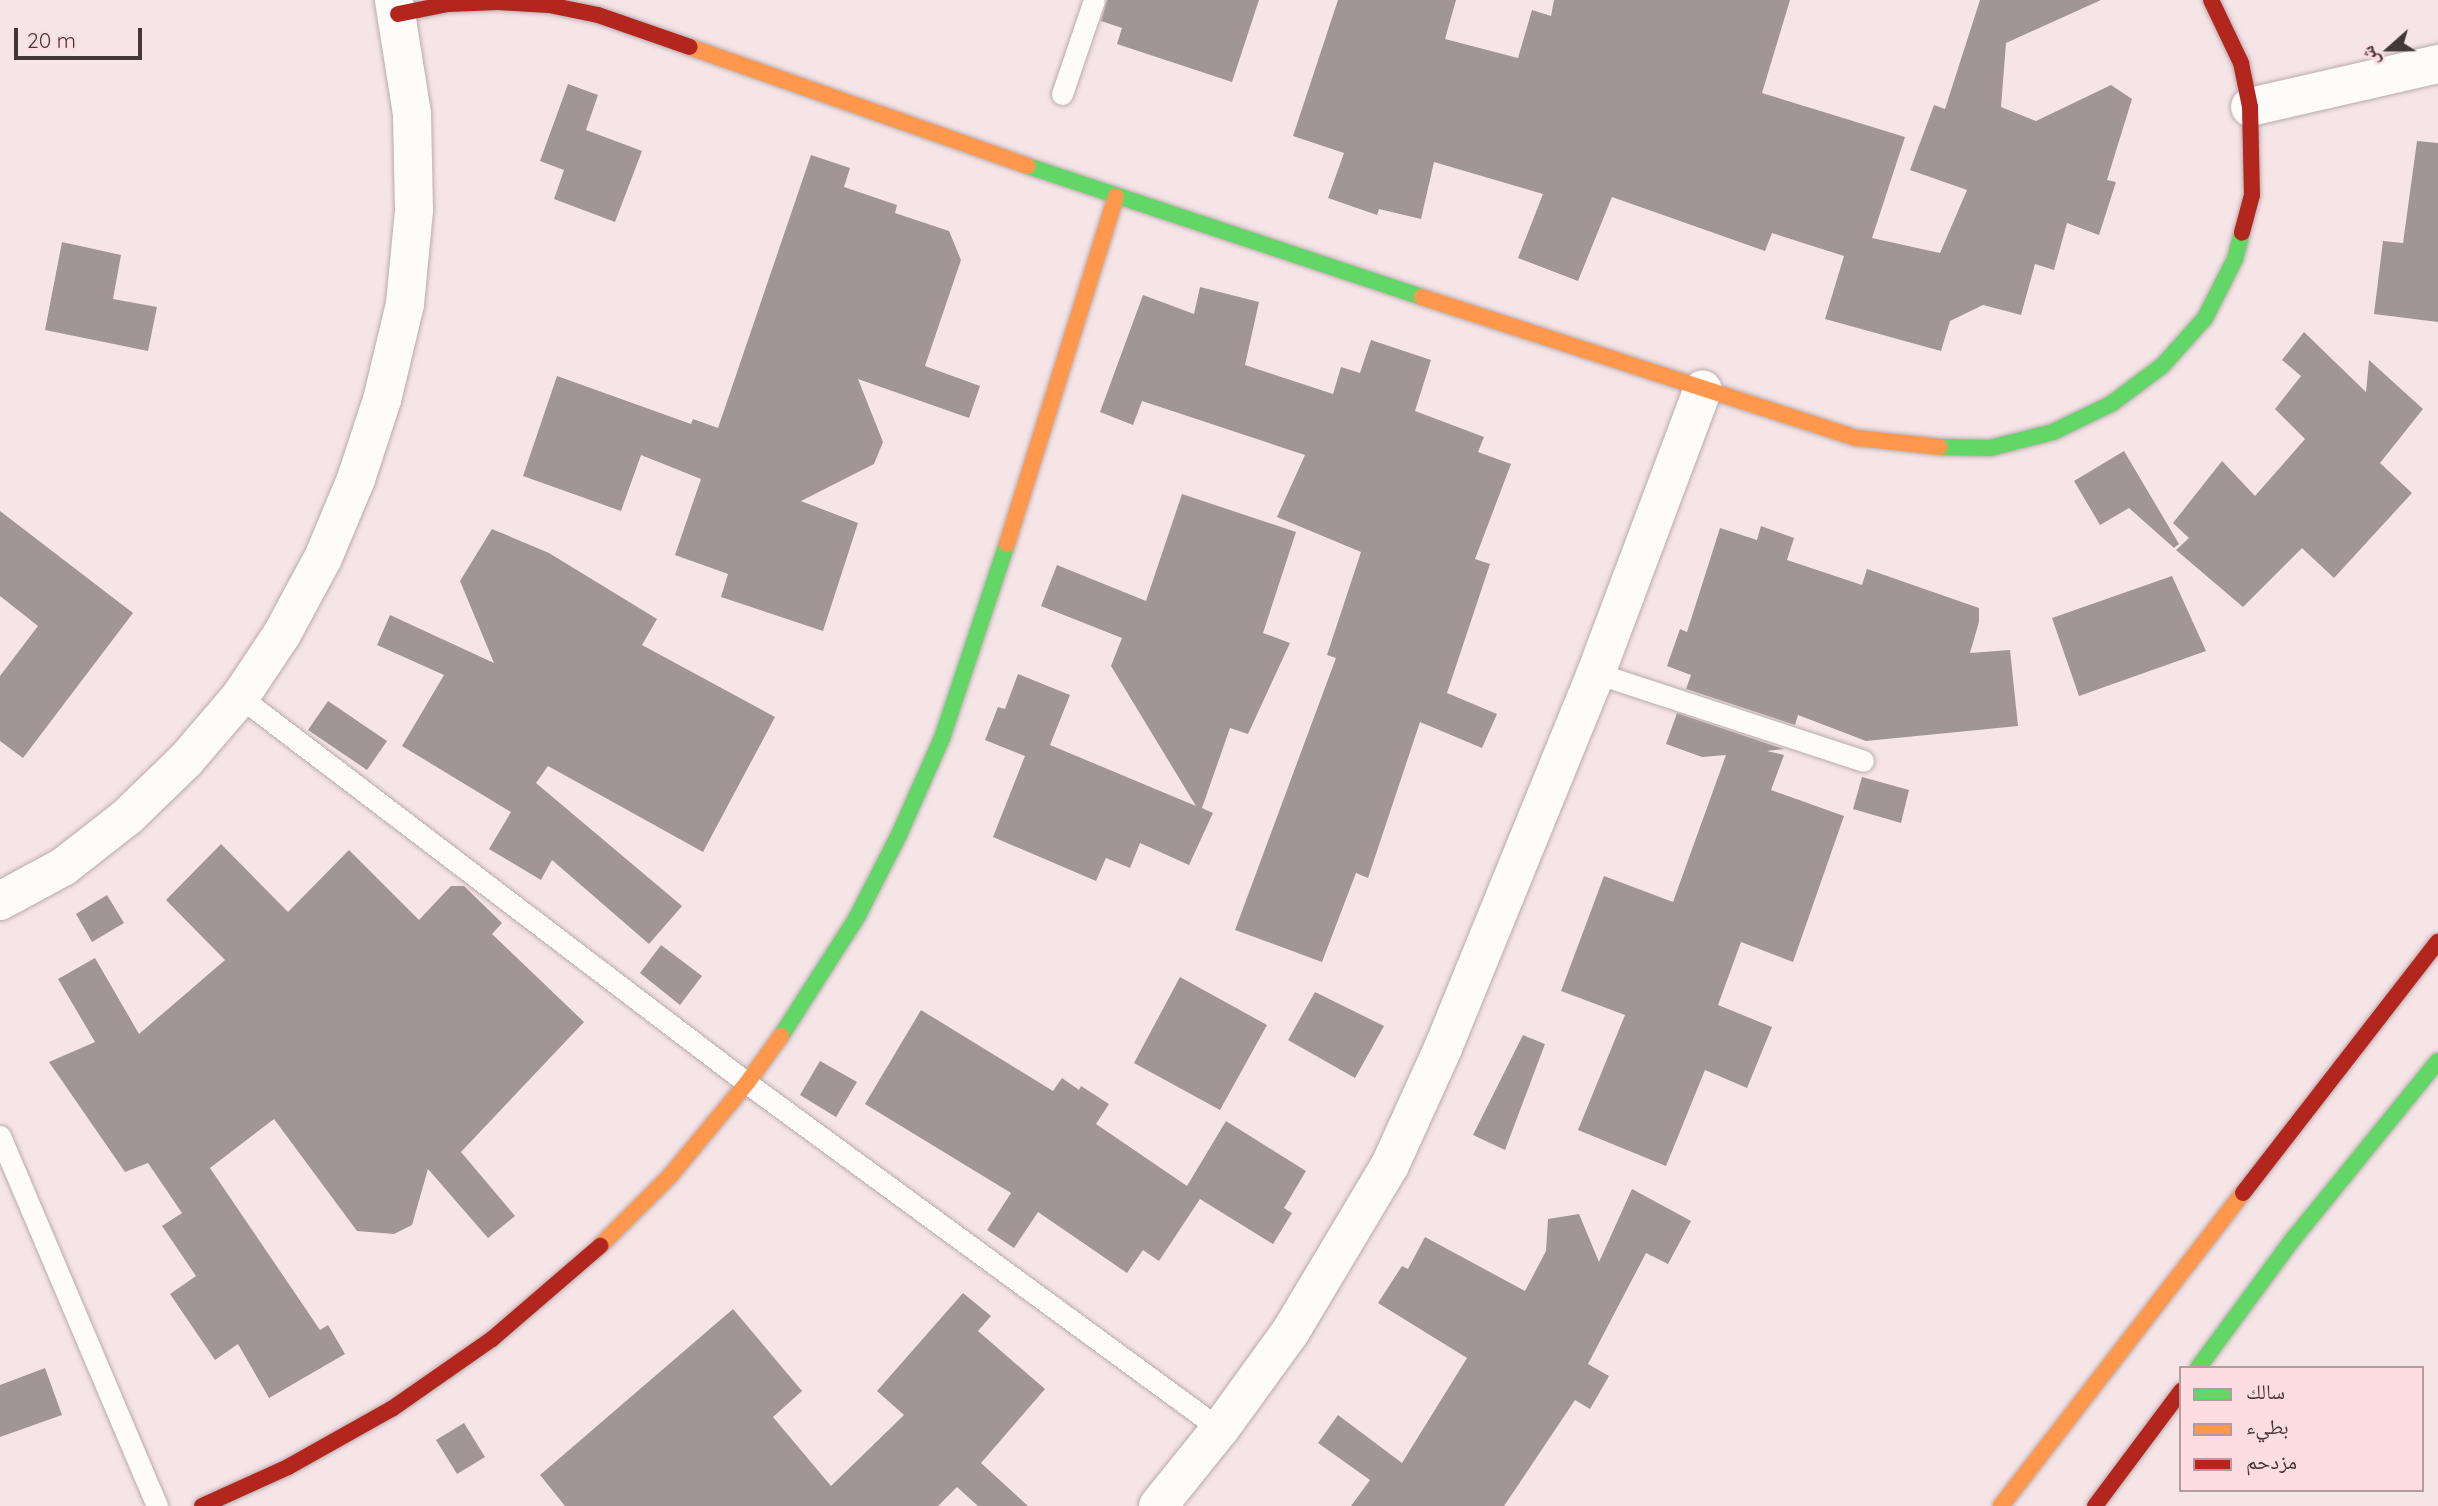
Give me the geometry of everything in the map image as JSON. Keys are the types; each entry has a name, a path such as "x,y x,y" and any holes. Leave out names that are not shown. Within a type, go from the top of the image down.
{"main road":[{"path":"396,7 498,2 549,5 598,15 1116,197 1857,438 1924,447 1990,448 2053,432 2111,404 2162,366 2205,318 2235,259 2252,195 2250,107 2241,63 2211,0"},
{"path":"202,1506 288,1467 381,1415 492,1339 584,1262 670,1176 747,1083 805,1003 857,918 898,837 942,738 975,645 1116,197"},
{"path":"2001,1506 2438,942"},
{"path":"2199,1366 2294,1238 2438,1061"},
{"path":"2095,1506 2179,1394"}],"street":[{"path":"0,901 63,867 127,817 186,760 240,697 282,634 323,558 356,479 382,400 405,304 414,210 412,114 396,7"},
{"path":"2250,107 2438,64"},
{"path":"1171,1502 1291,1331 1390,1165 1443,1048 1597,673 1703,389"}],"lane":[{"path":"1062,94 1094,0"},
{"path":"1597,673 1863,761"},
{"path":"240,697 747,1083 1220,1429"},
{"path":"0,1136 157,1506"}],"building":[{"path":"1107,0 1259,0 1232,82 1117,44 1122,28 1101,21"},
{"path":"1338,0 1456,0 1445,39 1518,58 1532,10 1551,16 1554,0 1790,0 1762,93 1905,137 1872,238 1940,253 1967,190 1910,170 1934,105 1945,109 1980,0 2101,0 2006,43 2001,107 2036,121 2111,85 2132,99 2107,180 2116,182 2099,235 2067,223 2054,270 2035,264 2021,315 1983,305 1950,321 1941,351 1825,319 1844,256 1772,233 1765,251 1612,197 1578,281 1518,258 1543,194 1434,162 1421,219 1379,209 1377,215 1328,198 1344,153 1293,136"},
{"path":"568,84 598,95 586,130 642,151 615,222 554,199 564,170 540,161"},
{"path":"2417,141 2438,143 2438,322 2374,314 2383,241 2403,243"},
{"path":"811,155 850,168 844,187 897,205 895,213 949,231 961,260 925,366 980,386 969,418 858,379 883,442 874,464 801,501 858,523 823,631 721,597 728,574 675,555 701,479 641,455 621,511 523,476 557,376 691,424 693,419 718,428"},
{"path":"62,242 121,255 113,299 157,307 148,351 45,330"},
{"path":"1200,287 1259,302 1245,365 1333,394 1341,367 1360,373 1371,340 1431,360 1415,411 1484,437 1478,452 1511,464 1475,559 1490,564 1447,693 1497,714 1482,748 1420,722 1368,878 1356,873 1322,962 1235,930 1336,658 1327,655 1361,552 1277,517 1305,455 1142,401 1133,425 1100,412 1143,295 1194,314"},
{"path":"2304,332 2366,392 2369,360 2423,409 2380,463 2412,493 2334,578 2302,548 2243,607 2176,550 2189,538 2173,523 2222,461 2255,496 2305,439 2275,409 2301,376 2282,360"},
{"path":"2124,451 2179,544 2174,548 2129,508 2100,525 2074,481"},
{"path":"1182,494 1296,532 1263,633 1290,643 1248,734 1230,728 1202,808 1213,813 1189,865 1140,843 1130,868 1106,858 1096,881 993,837 1025,756 985,740 998,707 1005,709 1018,674 1070,695 1050,745 1196,806 1111,666 1122,638 1041,606 1057,565 1146,601"},
{"path":"0,511 133,613 23,758 0,741 0,676 38,626 0,596"},
{"path":"1761,526 1794,538 1787,560 1862,585 1867,569 1979,608 1979,622 1970,653 2010,650 2018,726 1866,741 1798,715 1795,725 1686,689 1691,675 1667,666 1680,629 1687,632 1720,528 1757,540"},
{"path":"492,529 549,553 657,619 642,645 775,717 703,852 548,766 536,783 682,906 649,944 552,860 541,880 489,849 511,812 402,746 444,675 377,645 390,615 494,663 460,581"},
{"path":"2172,576 2206,651 2079,696 2052,618"},
{"path":"328,701 387,741 367,770 308,730"},
{"path":"1677,713 1784,749 1767,751 1784,755 1771,790 1844,816 1793,962 1741,942 1718,1005 1772,1027 1747,1088 1705,1070 1666,1166 1578,1130 1625,1015 1561,991 1604,876 1673,902 1726,755 1702,757 1666,744"},
{"path":"1862,777 1909,790 1901,823 1853,809"},
{"path":"221,844 288,912 349,850 419,920 451,886 464,886 502,923 492,934 584,1022 461,1152 515,1216 488,1238 428,1169 412,1225 394,1234 357,1231 274,1119 210,1168 320,1330 328,1325 345,1354 269,1398 238,1344 215,1360 170,1294 196,1276 162,1226 182,1213 148,1163 125,1172 49,1062 95,1042 58,979 95,958 139,1034 225,960 166,900"},
{"path":"107,895 124,923 92,942 76,914"},
{"path":"661,945 702,976 680,1005 640,973"},
{"path":"1180,977 1267,1025 1220,1110 1134,1063"},
{"path":"1315,992 1384,1026 1355,1078 1288,1040"},
{"path":"921,1010 1053,1091 1062,1078 1079,1090 1081,1086 1109,1104 1096,1124 1187,1186 1226,1121 1306,1171 1284,1208 1292,1213 1273,1244 1200,1199 1159,1261 1143,1250 1127,1273 1038,1212 1014,1248 987,1230 1011,1193 865,1104"},
{"path":"1523,1035 1545,1044 1505,1150 1473,1135"},
{"path":"820,1061 857,1082 836,1117 800,1095"},
{"path":"1632,1189 1691,1221 1668,1264 1646,1253 1588,1364 1609,1376 1590,1409 1575,1400 1504,1506 1351,1506 1370,1480 1318,1443 1338,1415 1402,1463 1467,1358 1378,1303 1402,1266 1408,1269 1425,1237 1525,1291 1546,1251 1548,1219 1579,1214 1599,1262"},
{"path":"963,1293 991,1316 978,1331 1045,1389 981,1463 1028,1506 978,1506 957,1487 938,1506 565,1506 540,1475 733,1309 802,1391 773,1417 831,1486 904,1415 877,1391"},
{"path":"45,1368 62,1415 0,1437 0,1385"},
{"path":"464,1423 485,1457 457,1474 436,1440"}],"traffic: fast":[{"path":"1028,166 1422,297"},
{"path":"1940,447 1990,448 2053,432 2111,404 2162,366 2205,318 2235,259 2242,233"},
{"path":"781,1036 857,917 898,837 942,738 1007,544"},
{"path":"2199,1366 2294,1238 2438,1061"}],"traffic: slow":[{"path":"690,47 1028,166"},
{"path":"1007,544 1116,197"},
{"path":"1422,297 1857,438 1940,447"},
{"path":"600,1246 670,1176 747,1083 781,1036"},
{"path":"2001,1506 2243,1193"}],"traffic: jam":[{"path":"2211,0 2241,63 2250,107 2252,195 2242,233"},
{"path":"398,14 448,4 498,2 549,5 598,15 690,47"},
{"path":"2243,1193 2438,942"},
{"path":"202,1506 288,1467 393,1408 492,1339 600,1246"},
{"path":"2095,1506 2179,1394"}]}
